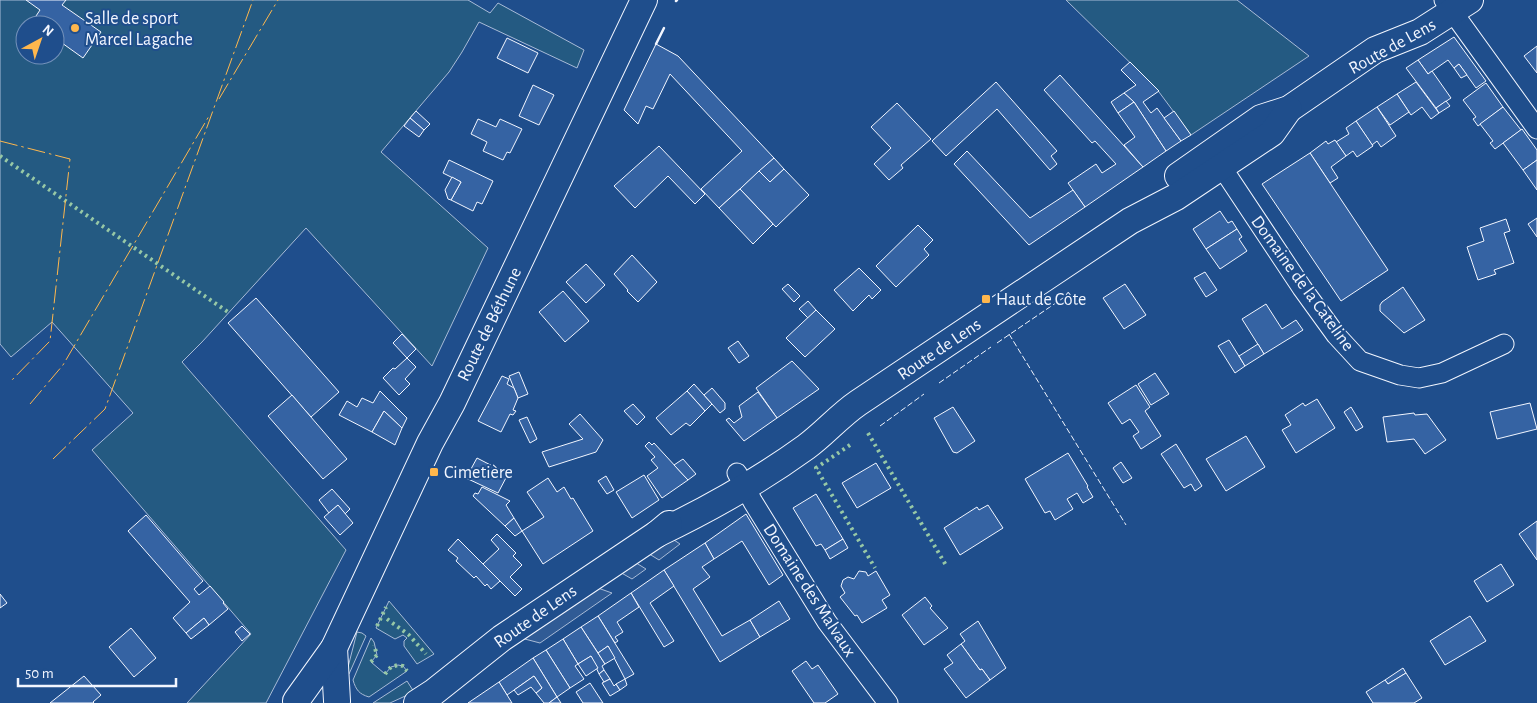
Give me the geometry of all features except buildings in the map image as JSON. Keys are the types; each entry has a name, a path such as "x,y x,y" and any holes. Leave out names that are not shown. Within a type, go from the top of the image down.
{"main road":[{"name":"Route de Béthune","path":"295,702 334,648 430,443 452,403 644,0"},
{"name":"Route de Lens","path":"417,703 434,692 502,638 656,534 705,494 741,480 800,432 848,410 1130,220 1176,198 1217,160 1272,134 1289,109 1375,50 1420,32 1451,3"},
{"path":"334,648 338,702"},
{"path":"295,702 306,696 317,694 327,696 338,702"}],"street":[{"path":"1451,3 1537,129"},
{"name":"Domaine de la Cateline","path":"1217,160 1302,288 1336,335 1360,360 1400,376 1419,378 1442,373 1504,344"},
{"name":"Domaine des Malvaux","path":"741,480 827,622 888,703"}],"shaded area":[{"path":"0,0 468,0 490,13 498,3 584,50 577,68 479,22 449,72 381,152 488,248 432,366 306,228 182,362 346,550 266,703 187,703 251,634 92,450 133,413 52,322 11,357 0,344"},
{"path":"1066,0 1237,0 1309,56 1191,135 1156,88"},
{"path":"668,536 680,544 659,560 646,552"},
{"path":"633,561 646,569 632,579 618,571"},
{"path":"595,587 612,593 540,643 521,638"},
{"path":"389,601 434,654 417,664 404,646 404,641 407,638 403,635 395,639 376,628"},
{"path":"357,632 366,636 349,674 347,671"},
{"path":"371,638 377,655 371,662 385,674 391,667 398,665 403,666 407,671 369,697 358,691 353,680"},
{"path":"407,681 414,692 390,703 373,703"}],"hedge":[{"path":"0,156 228,312"},
{"path":"868,433 947,567"},
{"path":"850,445 816,468 875,568"},
{"path":"377,626 386,607"},
{"path":"387,619 409,635 426,654"},
{"path":"371,662 377,655 374,645"},
{"path":"385,674 391,667 398,665 403,666 407,671"}],"fence":[{"path":"997,343 1066,296"},
{"path":"1009,334 1126,525"},
{"path":"939,383 991,347"},
{"path":"880,426 924,394"}],"wall":[{"path":"656,44 664,28"}],"power":[{"path":"53,459 105,409 253,0"},
{"path":"219,99 278,0"},
{"path":"30,404 63,365 209,116"},
{"path":"0,141 70,159 50,341 10,382"}],"place":[{"name":"Salle de sport Marcel Lagache","path":"75,28"},
{"name":"Haut de Côte","path":"986,299"},
{"name":"Cimetière","path":"434,472"}]}
